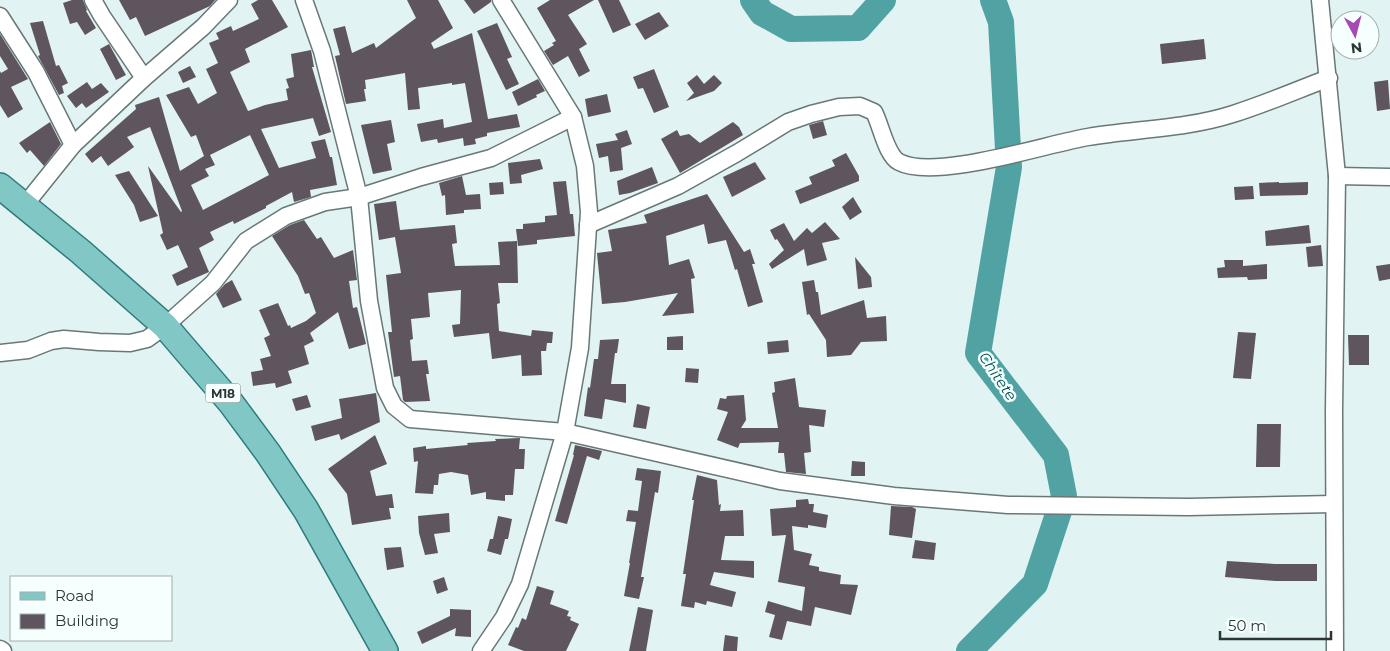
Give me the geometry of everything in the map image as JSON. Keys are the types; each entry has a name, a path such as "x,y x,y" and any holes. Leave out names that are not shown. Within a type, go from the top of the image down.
{"main road":[{"name":"M18","path":"0,186 81,252 165,326 231,403 268,452 306,510 385,651"}],"street":[{"path":"93,0 144,78"},
{"path":"24,206 74,145 144,78 203,27 229,0"},
{"path":"304,0 322,51 359,197 369,301 385,388 394,406 410,419 565,432 780,481 894,496 1008,505 1189,507 1334,504"},
{"path":"481,651 504,617 520,584 565,432 580,348 588,225 585,166 573,117 502,0"},
{"path":"1320,0 1337,176 1334,410 1335,651"},
{"path":"0,16 36,72 74,145"},
{"path":"588,225 678,186 738,153 788,122 838,107 860,106 874,112 889,151 898,162 921,168 961,165 1088,137 1191,125 1233,114 1329,78"},
{"path":"0,353 28,350 51,341 64,339 130,343 148,339 213,283 246,241 286,216 325,202 359,197 421,177 491,158 573,117"},
{"path":"1337,176 1390,177"}],"building":[{"path":"72,0 83,0 86,11 96,28 85,35 77,22 70,24 63,3"},
{"path":"119,0 215,0 210,6 145,36 136,17 130,20"},
{"path":"258,0 272,0 288,27 245,49 250,62 230,72 248,111 288,100 286,89 289,88 286,79 294,77 291,54 311,50 314,67 312,67 331,132 319,136 313,118 261,129 279,168 316,158 311,142 325,139 330,157 332,157 337,185 310,190 311,197 294,202 292,192 234,224 233,221 210,232 214,240 199,248 209,272 177,286 172,275 188,267 178,245 167,250 160,235 163,233 148,166 182,211 150,127 127,137 134,147 108,166 101,156 92,163 85,154 136,109 135,105 159,97 180,171 204,156 196,135 191,137 166,95 189,87 198,104 217,93 206,69 218,63 209,43 219,39 216,33 231,26 233,31 259,19 251,4","holes":["250,135 269,175 203,210 191,185 209,176 205,169 215,165 210,155"]},
{"path":"407,0 438,0 453,28 431,43 434,49 472,33 488,119 517,114 520,127 487,133 487,136 475,139 476,144 464,146 463,138 438,143 437,139 421,142 417,124 443,119 444,128 472,122 465,83 418,88 420,109 408,110 405,73 365,80 366,101 346,104 335,56 340,55 333,29 345,26 352,53 374,43 376,48 416,18"},
{"path":"464,0 491,0 491,2 474,14"},
{"path":"550,0 594,0 568,15 587,44 579,49 590,71 579,77 568,56 553,65 544,51 554,45 552,43 556,41 537,8"},
{"path":"598,0 619,0 631,25 613,33"},
{"path":"659,12 669,26 645,40 635,24"},
{"path":"43,21 56,66 59,65 68,83 62,86 64,93 59,95 38,56 40,55 30,23"},
{"path":"497,23 512,57 507,59 519,84 506,90 477,31"},
{"path":"0,34 28,79 11,87 23,109 8,118 0,105 0,71 1,73 8,69 0,56"},
{"path":"1204,39 1206,59 1162,64 1160,44"},
{"path":"109,44 126,75 116,80 100,49"},
{"path":"190,66 196,77 183,83 178,72"},
{"path":"654,69 669,107 654,113 643,88 638,89 633,77"},
{"path":"697,75 704,84 714,75 722,83 714,91 686,101 694,93 687,83"},
{"path":"538,79 545,91 518,106 512,92"},
{"path":"1388,80 1390,109 1377,111 1374,82"},
{"path":"87,82 92,89 101,83 109,92 86,108 82,103 76,108 67,96"},
{"path":"607,94 611,112 588,117 585,99"},
{"path":"391,120 395,142 387,144 392,170 373,174 361,125"},
{"path":"823,121 827,135 813,139 809,125"},
{"path":"50,122 61,144 44,166 30,150 27,153 19,143"},
{"path":"733,122 739,127 743,135 680,173 661,139 677,130 680,136 689,134 700,143"},
{"path":"627,130 632,144 621,148 623,170 610,172 608,156 599,158 596,144 618,140 615,134"},
{"path":"846,153 859,176 859,181 800,204 795,191 812,184 809,177 835,166 832,160"},
{"path":"540,159 543,169 521,175 522,183 510,184 508,163"},
{"path":"755,162 766,179 732,197 723,177"},
{"path":"652,167 658,183 619,195 617,181"},
{"path":"129,171 158,216 140,222 134,205 115,175"},
{"path":"462,176 466,195 480,194 481,209 464,210 464,213 446,215 445,195 442,196 439,183"},
{"path":"566,181 570,214 573,214 575,236 537,240 537,244 518,246 516,229 523,229 523,224 545,222 545,216 557,215 553,182"},
{"path":"503,182 504,194 490,195 489,183"},
{"path":"1308,182 1308,193 1307,195 1260,196 1259,183"},
{"path":"1253,186 1254,199 1235,200 1234,187"},
{"path":"707,194 744,252 750,249 755,264 752,264 763,302 748,307 726,240 708,244 704,224 666,236 669,265 689,259 695,278 691,279 694,313 662,316 678,293 602,304 597,253 612,251 608,230 647,223 644,215"},
{"path":"853,197 862,212 850,220 842,207"},
{"path":"396,201 400,230 455,225 457,243 452,244 455,266 500,265 498,242 517,241 518,283 498,283 500,303 497,304 499,331 531,336 532,330 553,332 552,343 547,343 546,351 541,351 542,375 522,376 521,355 492,359 489,333 454,337 452,325 460,324 461,290 428,293 430,317 411,319 413,339 410,340 412,361 427,360 429,374 426,374 430,401 405,402 403,400 400,376 394,377 388,332 392,332 386,275 401,273 395,237 379,240 374,204"},
{"path":"304,220 317,239 321,237 334,258 353,250 357,280 349,281 353,308 357,307 366,344 349,349 338,312 310,333 314,341 304,346 309,364 288,371 292,383 276,388 275,383 253,386 251,372 263,370 260,359 271,356 264,338 270,335 259,310 278,303 288,326 290,325 291,328 306,321 316,313 309,293 305,294 298,276 272,236 290,225"},
{"path":"825,222 840,239 822,243 827,260 807,266 804,249 772,269 769,264 784,250 777,239 775,240 770,230 784,223 794,241 807,228 812,233"},
{"path":"1309,225 1311,243 1266,246 1265,231"},
{"path":"1321,245 1323,266 1308,267 1306,247"},
{"path":"855,257 871,277 872,287 858,289"},
{"path":"1224,260 1243,260 1243,266 1267,264 1267,279 1248,280 1247,277 1218,278 1217,268 1225,267"},
{"path":"1390,264 1390,279 1379,281 1376,266"},
{"path":"232,280 242,300 223,308 216,294 225,284"},
{"path":"814,280 816,292 818,292 821,315 864,300 867,318 886,316 887,341 861,342 851,355 827,357 826,340 809,314 807,315 802,282"},
{"path":"1238,332 1256,333 1251,379 1233,378"},
{"path":"1348,335 1369,335 1369,365 1349,365"},
{"path":"683,336 683,350 667,350 667,337"},
{"path":"619,339 611,384 626,384 626,403 605,399 602,419 584,416 588,387 590,388 594,359 598,359 600,340"},
{"path":"788,340 789,352 768,354 767,342"},
{"path":"686,368 699,369 698,383 685,382"},
{"path":"795,378 799,407 826,410 824,427 809,425 811,452 804,453 806,474 786,472 784,453 778,453 779,442 740,443 738,448 717,440 728,412 717,409 720,398 726,399 727,396 744,395 746,420 741,428 778,428 772,393 775,392 774,382"},
{"path":"376,393 380,422 341,440 339,434 315,441 311,426 342,418 339,399"},
{"path":"307,395 311,407 296,411 292,399"},
{"path":"637,404 650,407 646,429 633,427"},
{"path":"1257,424 1281,424 1280,467 1256,467"},
{"path":"375,435 387,464 370,471 376,496 392,494 394,508 389,508 391,519 352,525 347,494 328,469"},
{"path":"520,438 519,449 525,449 524,469 515,469 513,495 505,495 505,501 486,499 486,492 471,495 468,475 451,472 439,474 438,485 434,485 433,494 415,493 418,461 414,462 413,448 426,446 426,449 496,441 495,439"},
{"path":"575,445 602,451 599,460 587,456 567,524 555,521 574,455"},
{"path":"852,461 865,462 865,476 851,476"},
{"path":"637,468 661,471 658,493 655,492 641,577 644,577 639,599 624,596 636,522 626,521 628,510 638,511 642,481 635,480"},
{"path":"697,475 717,480 719,505 721,504 720,511 743,510 744,536 725,536 721,560 754,561 754,578 714,572 710,585 736,592 732,607 707,601 706,605 695,602 694,608 681,606 686,574 683,574 694,500 692,500"},
{"path":"808,499 809,504 814,504 813,512 828,515 826,528 808,525 808,528 792,526 794,550 812,554 809,565 819,567 819,571 841,575 840,584 858,585 851,615 815,607 811,626 787,621 782,640 769,637 775,615 765,612 768,601 802,611 805,587 778,582 786,535 772,536 770,509 796,507 796,500"},
{"path":"891,506 912,507 916,509 912,538 889,535"},
{"path":"449,513 450,532 434,534 438,553 425,555 419,533 418,516"},
{"path":"498,516 512,519 508,539 505,539 501,555 487,551 490,539 493,539"},
{"path":"915,540 936,543 934,560 912,558"},
{"path":"401,547 404,567 387,570 384,548"},
{"path":"1227,561 1317,564 1317,581 1275,581 1225,577"},
{"path":"444,577 448,590 437,594 433,581"},
{"path":"537,586 554,591 550,604 569,611 567,616 571,617 570,620 579,624 566,651 524,651 508,645 522,618 526,620"},
{"path":"638,607 653,610 646,651 629,651"},
{"path":"450,609 471,610 471,637 455,636 456,628 422,644 417,632 450,616"},
{"path":"725,635 738,637 737,651 723,651"}],"waterway":[{"name":"Chitete","path":"753,0 762,13 791,29 858,28 883,0"},
{"name":"Chitete","path":"969,651 1035,584 1064,496 1056,455 978,353 1009,167 1001,22 993,0"}]}
